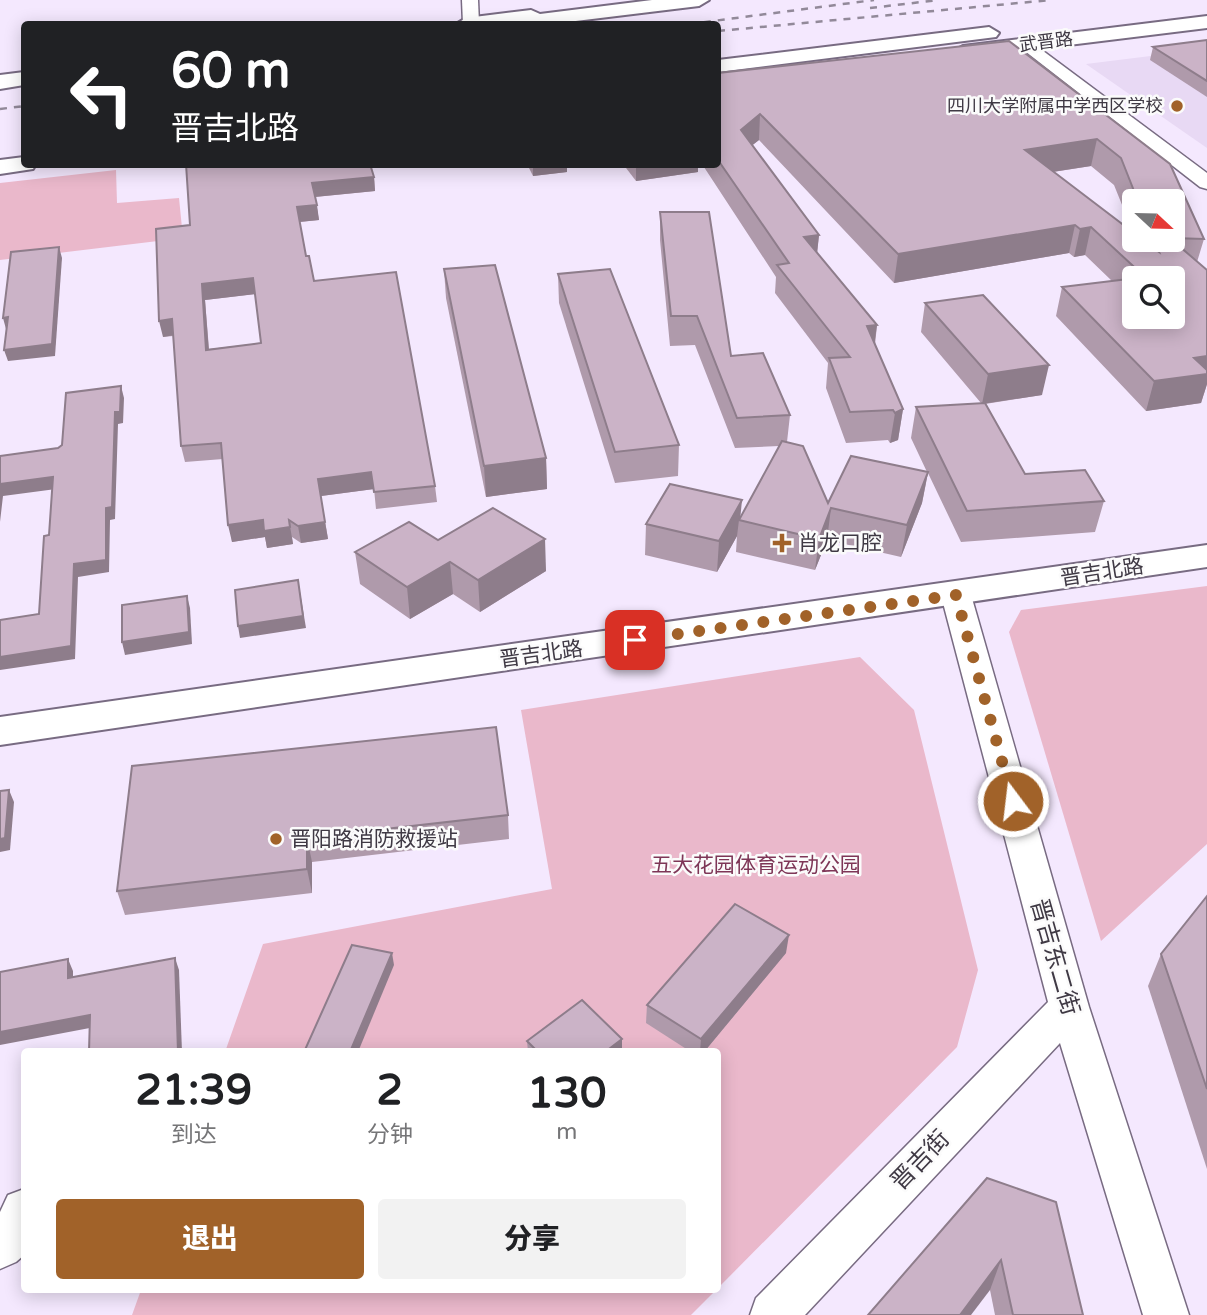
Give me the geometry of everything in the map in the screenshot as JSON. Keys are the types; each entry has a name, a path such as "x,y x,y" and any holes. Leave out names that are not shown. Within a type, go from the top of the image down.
{"street":[{"path":"470,0 471,21"},
{"path":"494,21 654,0"},
{"path":"531,21 699,0"},
{"name":"武晋路","path":"721,66 1207,7"},
{"name":"武晋路","path":"721,81 1207,22"},
{"path":"1027,44 1207,183"},
{"path":"0,80 21,77"},
{"path":"0,151 21,148"},
{"path":"0,167 21,164"},
{"name":"晋吉北路","path":"0,731 956,595 1207,556"},
{"name":"晋吉东二街","path":"956,595 1069,1007 1166,1315"},
{"name":"晋吉街","path":"773,1315 1069,1007"},
{"path":"0,1247 12,1236 21,1216"}],"shaded area":[{"name":"四川大学附属中学西区学校","path":"1207,49 1207,148 1086,64"}],"green space":[{"path":"116,170 117,203 179,198 183,238 0,260 0,183"},
{"path":"1207,586 1207,844 1101,941 1009,632 1021,610"},
{"name":"五大花园体育运动公园","path":"860,657 914,710 978,970 957,1047 721,1285 721,1048 226,1048 263,944 552,889 521,710"},
{"path":"140,1293 713,1293 691,1315 132,1315"}],"building":[{"path":"1207,40 1207,81 1153,47"},
{"path":"1009,41 1170,164 1181,189 1133,189 1121,158 1097,139 1025,150 1122,224 1122,252 1185,251 1207,270 1207,356 1194,358 1207,370 1207,374 1154,381 1062,287 1122,280 1122,329 1185,329 1185,266 1133,266 1091,227 1080,229 1075,225 898,254 760,114 741,130 819,235 804,237 877,325 867,326 903,409 895,413 893,410 850,412 829,358 850,357 777,265 789,263 721,164 721,73"},
{"path":"186,168 371,168 374,177 312,183 317,205 297,207 306,256 309,256 314,281 396,272 435,486 374,492 371,472 318,479 325,522 298,526 289,520 290,527 264,531 263,520 228,525 221,443 181,446 172,319 159,321 156,229 190,225","holes":["253,278 261,343 206,350 202,284"]},
{"path":"1185,197 1204,239 1185,238"},
{"path":"660,212 709,212 731,356 763,353 790,415 737,418 697,316 671,316"},
{"path":"59,247 52,344 4,350 8,317 3,318 11,252"},
{"path":"495,265 546,458 484,466 444,269"},
{"path":"610,269 679,445 615,452 558,274"},
{"path":"983,295 1049,365 988,374 925,303"},
{"path":"121,386 120,412 115,412 112,507 106,508 106,560 74,564 71,646 0,657 0,620 39,614 44,536 49,535 53,477 0,484 0,456 58,448 62,445 66,393"},
{"path":"985,403 1025,474 1085,470 1104,501 967,511 916,407"},
{"path":"782,441 803,446 828,503 851,456 928,472 907,525 831,508 819,539 739,520"},
{"path":"670,484 742,500 719,541 646,524"},
{"path":"493,508 545,539 478,580 450,562 407,587 355,552 409,522 438,540"},
{"path":"298,580 303,616 238,626 235,590"},
{"path":"187,596 189,632 122,642 122,605"},
{"path":"496,727 508,815 307,838 307,869 117,891 132,766"},
{"path":"9,790 5,838 0,839 0,791"},
{"path":"1207,896 1207,1089 1161,954"},
{"path":"735,904 789,935 701,1039 647,1005"},
{"path":"352,945 392,953 352,1048 306,1048"},
{"path":"175,958 178,1048 89,1048 90,1015 0,1032 0,972 68,959 68,978"},
{"path":"582,1000 622,1039 610,1048 534,1048 527,1041"},
{"path":"987,1178 1056,1202 1083,1315 1013,1315 1001,1260 960,1315 868,1315"}],"railway":[{"path":"713,21 874,0"},
{"path":"870,8 939,0"},
{"path":"721,31 1051,0"},
{"path":"0,109 21,106"}],"place":[{"name":"四川大学附属中学西区学校","path":"1177,106"},
{"name":"肖龙口腔","path":"782,543"},
{"name":"晋阳路消防救援站","path":"276,839"}],"route":[{"path":"635,640 956,595 1013,801"}]}
